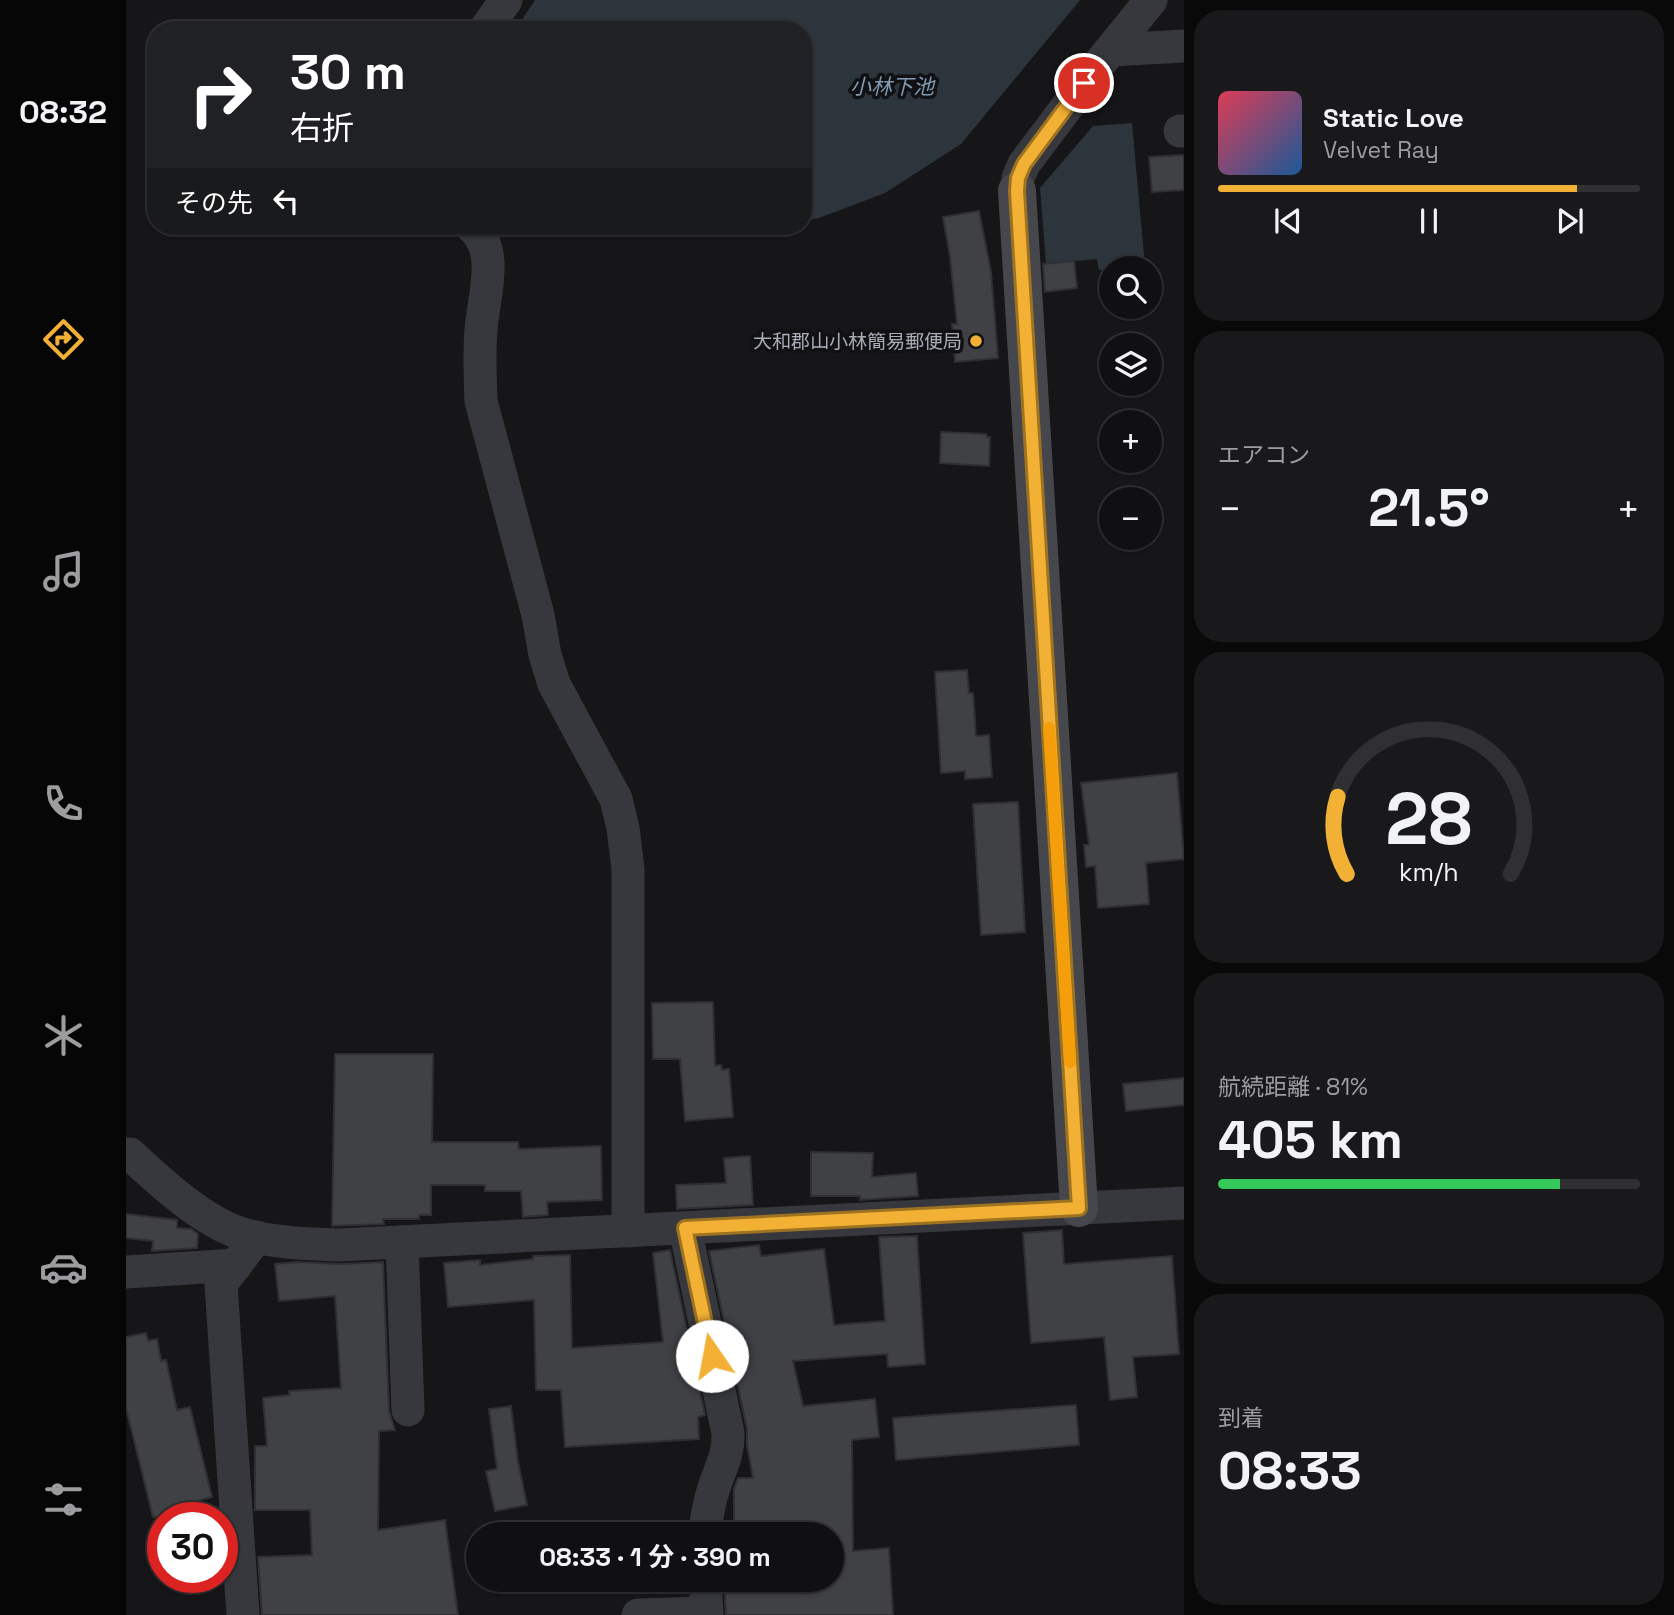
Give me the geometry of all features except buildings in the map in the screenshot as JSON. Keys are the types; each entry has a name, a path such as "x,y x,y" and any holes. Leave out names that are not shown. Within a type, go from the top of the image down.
{"street":[{"path":"491,21 506,0"},
{"path":"1079,1208 1017,191 1018,178 1024,164 1151,0"},
{"path":"1111,50 1184,46"},
{"path":"479,235 484,240 488,261 479,365 481,401 554,684 616,799 623,828 628,869 628,1231"},
{"path":"127,1153 173,1194 213,1219 244,1234 288,1242 339,1245 1184,1203"},
{"path":"685,1228 728,1433 729,1447 713,1491 707,1522"},
{"path":"243,1615 221,1284 257,1237"},
{"path":"402,1242 408,1410"},
{"path":"126,1272 236,1265"},
{"path":"638,1615 707,1603"}],"water":[{"name":"小林下池","path":"535,0 1080,0 961,144 885,193 812,219 812,21 521,21"},
{"path":"1132,123 1144,256 1099,256 1099,270 1097,259 1046,264 1040,188 1093,126"}],"slow traffic":[{"path":"1049,728 1070,1062"}],"place":[{"name":"大和郡山小林簡易郵便局","path":"976,341"}],"route":[{"path":"712,1356 685,1228 1079,1208 1017,191 1018,178 1024,164 1084,83"}]}
